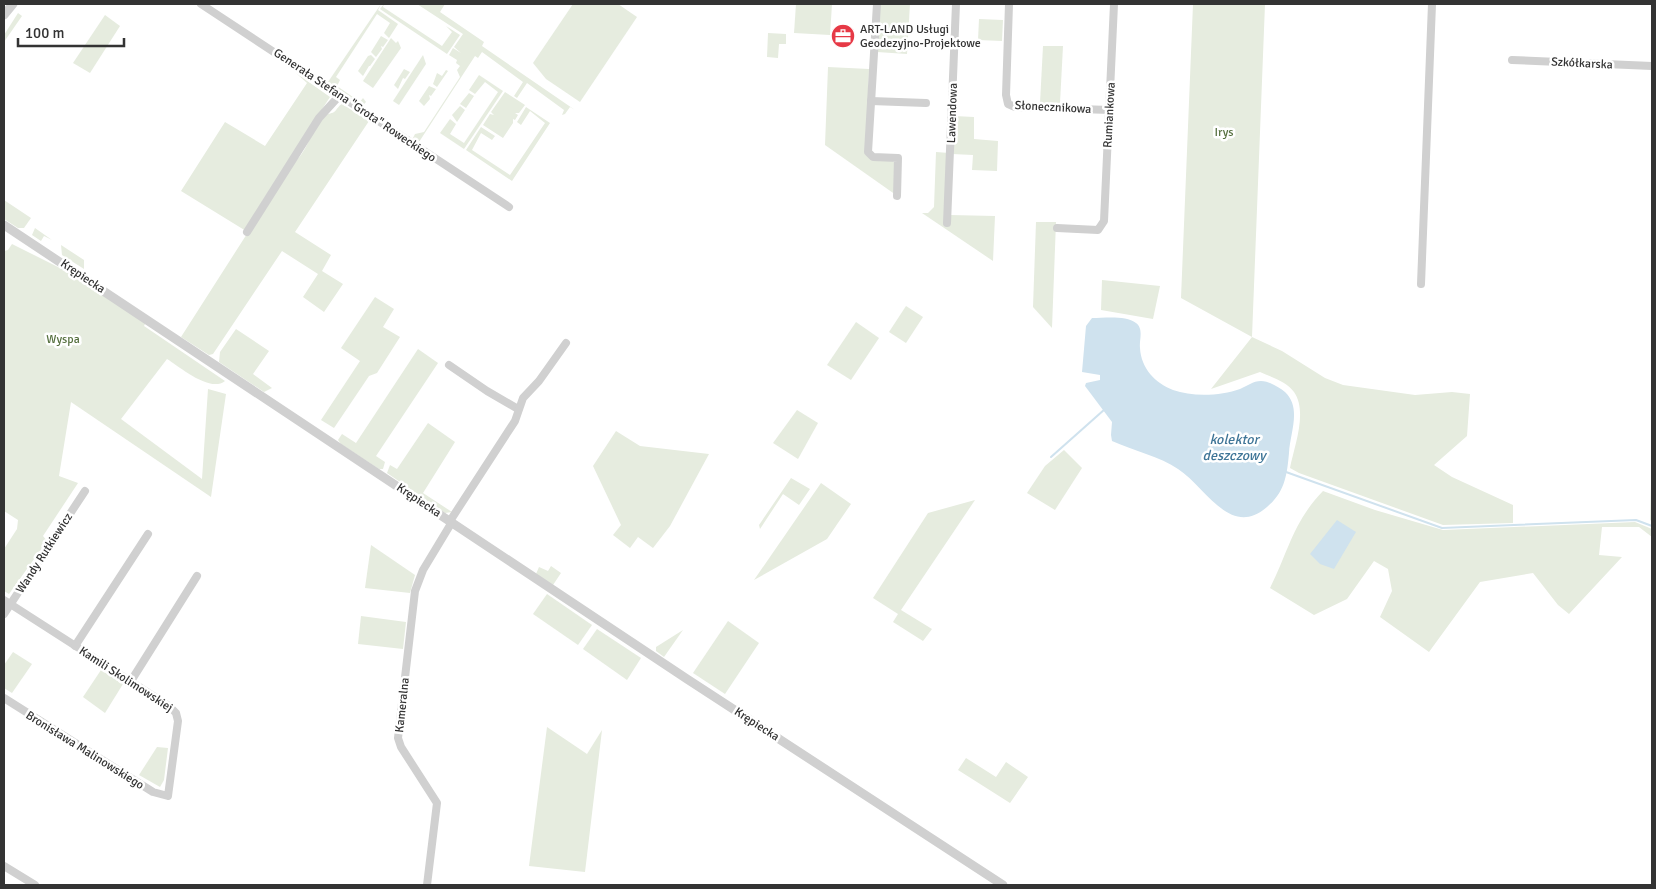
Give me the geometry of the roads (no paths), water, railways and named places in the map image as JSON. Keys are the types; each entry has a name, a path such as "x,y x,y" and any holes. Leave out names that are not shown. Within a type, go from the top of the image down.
{"street":[{"path":"4,16 13,4"},
{"name":"Generała Stefana \"Grota\" Roweckiego","path":"201,4 509,207"},
{"path":"877,4 868,152 873,157 898,158 897,196"},
{"name":"Lawendowa","path":"947,222 956,4"},
{"name":"Słonecznikowa","path":"1009,4 1006,95 1008,104 1015,107 1110,110"},
{"name":"Rumiankowa","path":"1057,228 1098,230 1103,226 1114,4"},
{"path":"1421,284 1432,4"},
{"name":"Szkółkarska","path":"1512,60 1652,66"},
{"path":"247,232 319,118 340,94"},
{"path":"871,100 926,103"},
{"name":"Krępiecka","path":"4,225 1003,885"},
{"path":"4,231 40,248"},
{"name":"Kameralna","path":"427,885 437,803 399,743 400,715 415,591 423,570 451,522 515,421 523,398 539,381 566,343"},
{"path":"449,365 518,409"},
{"name":"Wandy Rutkiewicz","path":"4,614 7,602 85,491"},
{"path":"76,646 148,534"},
{"path":"131,681 197,576"},
{"name":"Kamili Skolimowskiej","path":"7,602 169,706 178,717 168,796"},
{"name":"Bronisława Malinowskiego","path":"4,698 153,792 168,796"},
{"path":"4,866 35,885"}],"water":[{"name":"kolektor deszczowy","path":"1092,318 1121,318 1132,320 1136,323 1140,328 1141,355 1146,368 1155,379 1173,390 1198,395 1215,394 1240,389 1261,381 1274,385 1285,392 1293,405 1294,413 1286,476 1278,495 1267,507 1254,515 1241,517 1230,514 1219,507 1178,469 1155,457 1112,441 1112,422 1085,386 1086,383 1100,380 1100,375 1082,372 1086,326"},
{"path":"1337,520 1356,532 1334,569 1320,564 1310,554"}],"waterway":[{"path":"1051,457 1105,409"},
{"path":"1286,472 1442,528 1636,520 1652,526"}],"place":[{"name":"ART-LAND Usługi Geodezyjno-Projektowe","path":"843,36"}],"park label":[{"name":"Irys","path":"1224,132"},
{"name":"Wyspa","path":"63,339"}]}
